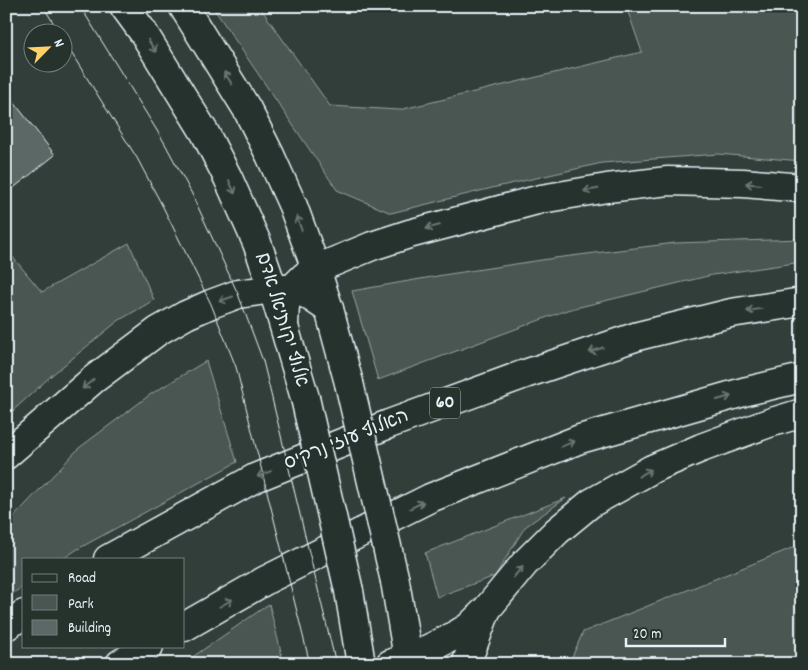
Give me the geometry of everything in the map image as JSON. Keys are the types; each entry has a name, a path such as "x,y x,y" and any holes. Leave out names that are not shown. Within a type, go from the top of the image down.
{"main road":[{"name":"אלוף יקותיאל אדם","path":"124,6 143,32 205,133 228,178 257,243 282,289 285,305 284,324 305,398 349,591 361,664"},
{"path":"183,6 251,117 293,206 316,269 349,383 395,581 403,662 469,627 487,610 525,563 557,531 591,503 652,469 701,448 802,413"},
{"path":"282,289 316,269 372,246 541,199 607,188 668,181 743,183 802,188"},
{"path":"6,455 94,379 158,331 186,315 238,294 282,289 306,293 329,309"},
{"name":"האלוף עוזי נרקיס","path":"110,558 255,478 389,424 525,374 638,336 731,313 802,302"},
{"path":"185,626 266,580 430,498 580,439 747,391 802,378"},
{"path":"466,664 487,610"},
{"path":"6,626 22,615"},
{"path":"120,664 146,648"}],"green space":[{"path":"212,6 259,6 330,106 399,110 642,52 626,6 802,6 802,161 718,154 602,163 391,213 337,190"},
{"path":"802,239 802,262 712,275 567,310 378,380 352,291 555,258 675,243"},
{"path":"129,243 154,300 118,321 52,375 6,417 6,249 42,292"},
{"path":"206,361 237,462 64,558 22,558 22,587 6,598 6,525 79,448 151,394"},
{"path":"566,498 525,527 495,576 437,597 425,553"},
{"path":"802,544 802,664 569,664 583,632"},
{"path":"269,604 284,664 181,664 194,656"}],"building":[{"path":"6,92 55,155 6,194"}],"tram line":[{"path":"43,6 53,22"},
{"path":"80,6 164,142 192,194 238,294 263,361 336,664"},
{"path":"72,54 137,158 163,207 211,304 236,367 310,664"}]}
